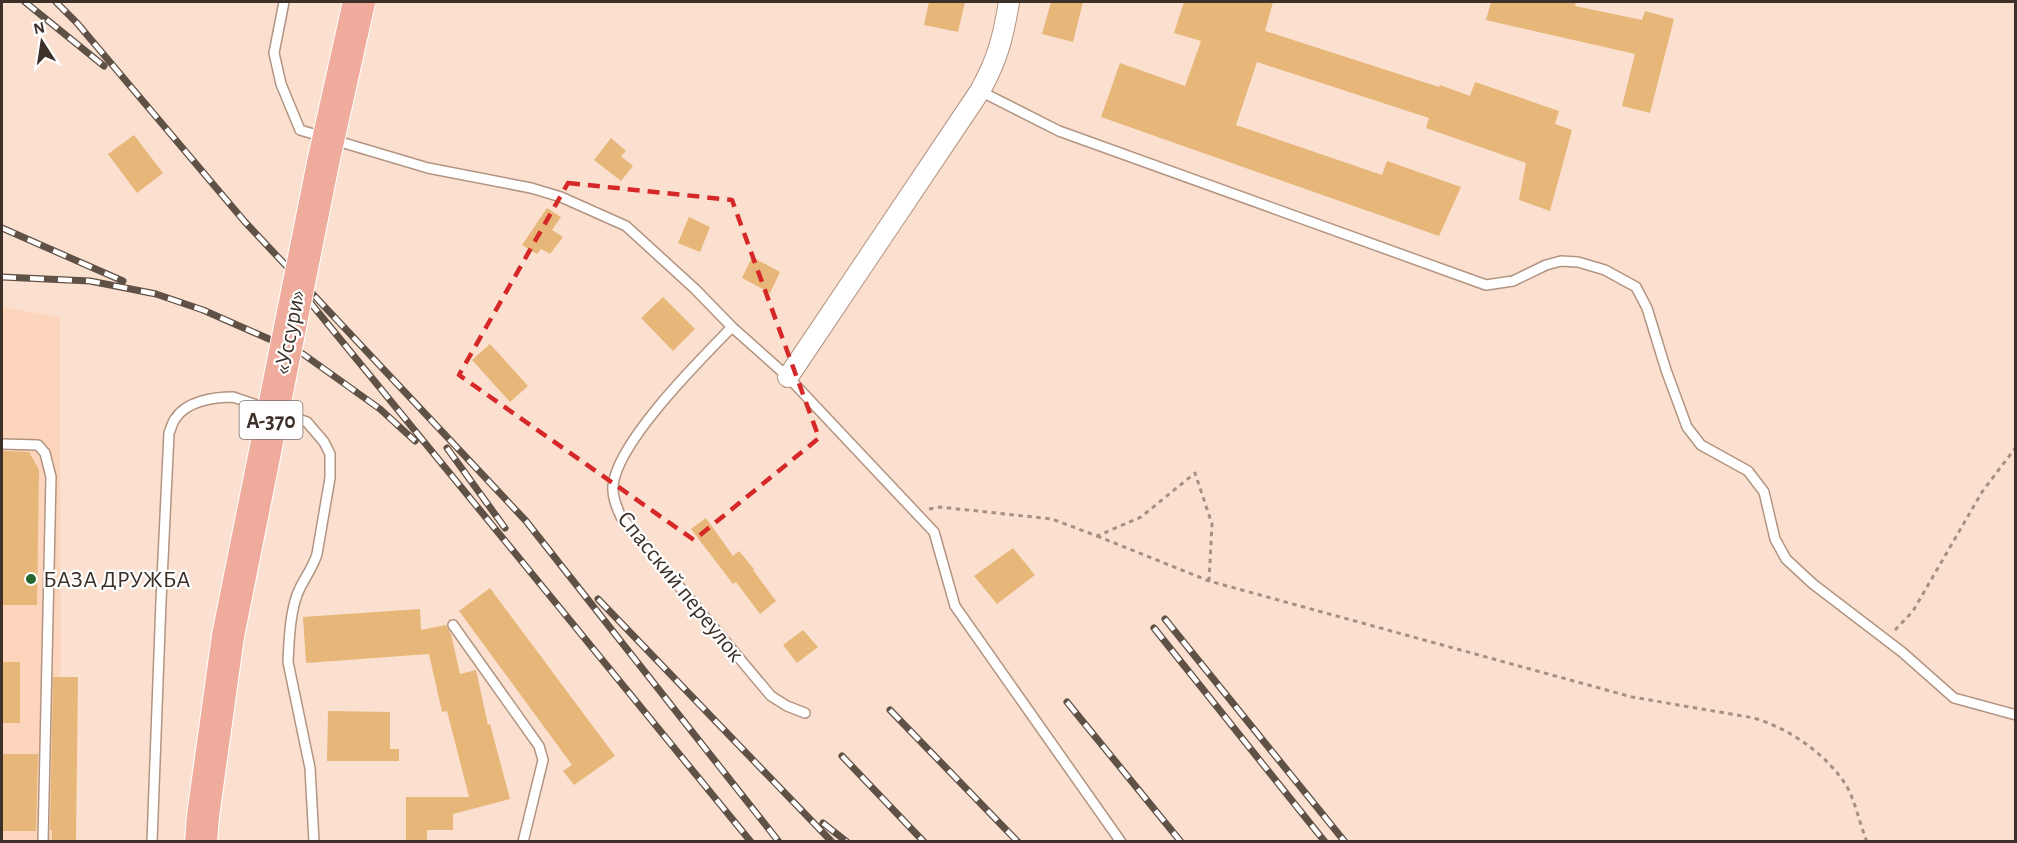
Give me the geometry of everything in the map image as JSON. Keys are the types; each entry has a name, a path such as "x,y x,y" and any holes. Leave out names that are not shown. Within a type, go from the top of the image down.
{"highway":[{"name":"«Уссури»","path":"201,842 228,636 323,163 359,2"}],"street":[{"path":"789,377 980,91 995,63 1005,30 1009,2"}],"lane":[{"path":"284,2 274,53 281,84 300,130 428,168 531,188 561,197 626,226 732,327 789,377 934,532 955,606 1120,842"},
{"path":"980,91 1059,131 1486,285 1513,281 1546,265 1561,261 1578,262 1622,278 1636,287 1647,308 1687,427 1701,445 1748,471 1764,492 1775,539 1786,559 1813,584 1886,640 1954,698 2016,715"},
{"name":"Спасский переулок","path":"732,327 654,412 624,454 616,471 613,488 615,504 621,517 771,696 805,713"},
{"path":"152,842 169,433 175,418 187,408 209,398 222,397 233,397 307,422 324,442 330,454 330,478 317,554 295,601 288,662 310,768 314,842"},
{"path":"2,444 38,445 45,453 51,477 43,842"},
{"path":"453,625 539,746 543,760 523,842"}],"path":[{"path":"1886,640 1913,611 1982,492 2016,447"},
{"path":"1097,536 1141,517 1195,473 1212,524 1209,581"},
{"path":"916,513 940,507 1052,519 1209,581 1632,697 1754,718 1774,724 1818,753 1846,786 1867,842"}],"highlighted area":[{"path":"568,183 732,200 819,438 694,540 459,375"}],"shaded area":[{"name":"БАЗА ДРУЖБА","path":"2,307 60,317 61,841 2,841"}],"building":[{"path":"929,2 965,2 958,32 924,25"},
{"path":"1051,2 1083,2 1073,42 1042,34"},
{"path":"1184,2 1273,2 1265,31 1470,96 1475,82 1559,111 1555,124 1572,130 1550,211 1519,200 1526,163 1426,128 1429,118 1257,62 1236,125 1382,175 1387,161 1461,187 1439,236 1101,117 1120,63 1185,86 1201,41 1174,33"},
{"path":"1491,2 1576,2 1575,6 1642,20 1645,11 1674,19 1650,113 1622,106 1635,54 1486,20"},
{"path":"134,135 163,173 137,193 108,154"},
{"path":"611,138 626,151 621,156 633,166 621,181 594,160"},
{"path":"547,208 561,217 552,230 563,237 550,254 541,249 537,254 522,245"},
{"path":"689,217 710,227 700,252 678,243"},
{"path":"752,257 780,272 770,293 742,278"},
{"path":"663,297 695,329 673,351 641,318"},
{"path":"490,344 528,386 510,402 472,360"},
{"path":"2,451 29,452 39,470 37,605 2,605"},
{"path":"706,518 733,556 739,551 776,601 760,614 736,582 733,584 691,529"},
{"path":"1013,548 1035,575 997,604 974,576"},
{"path":"490,588 615,756 574,785 563,771 572,765 459,611"},
{"path":"420,609 421,630 446,625 451,634 460,674 476,670 488,725 490,724 510,799 453,814 453,830 427,830 427,842 406,842 406,797 469,797 447,711 442,712 429,654 306,663 303,617"},
{"path":"803,630 818,647 797,663 783,645"},
{"path":"2,662 20,662 20,723 2,723"},
{"path":"53,677 78,677 76,842 52,842 52,830 50,830"},
{"path":"328,711 390,712 390,749 399,749 399,761 327,761"},
{"path":"2,754 38,754 36,831 2,831"}],"railway":[{"path":"25,2 104,66"},
{"path":"56,2 77,23 245,222 526,521 779,842"},
{"path":"2,228 123,281"},
{"path":"2,277 90,281 156,294 203,310 303,354 380,409 415,441"},
{"path":"309,301 751,842"},
{"path":"447,448 505,528"},
{"path":"598,599 832,842"},
{"path":"1165,619 1345,842"},
{"path":"1154,628 1325,842"},
{"path":"1067,702 1181,842"},
{"path":"890,710 1018,842"},
{"path":"842,756 924,842"},
{"path":"823,823 847,842"}],"place":[{"name":"БАЗА ДРУЖБА","path":"31,579"}]}
